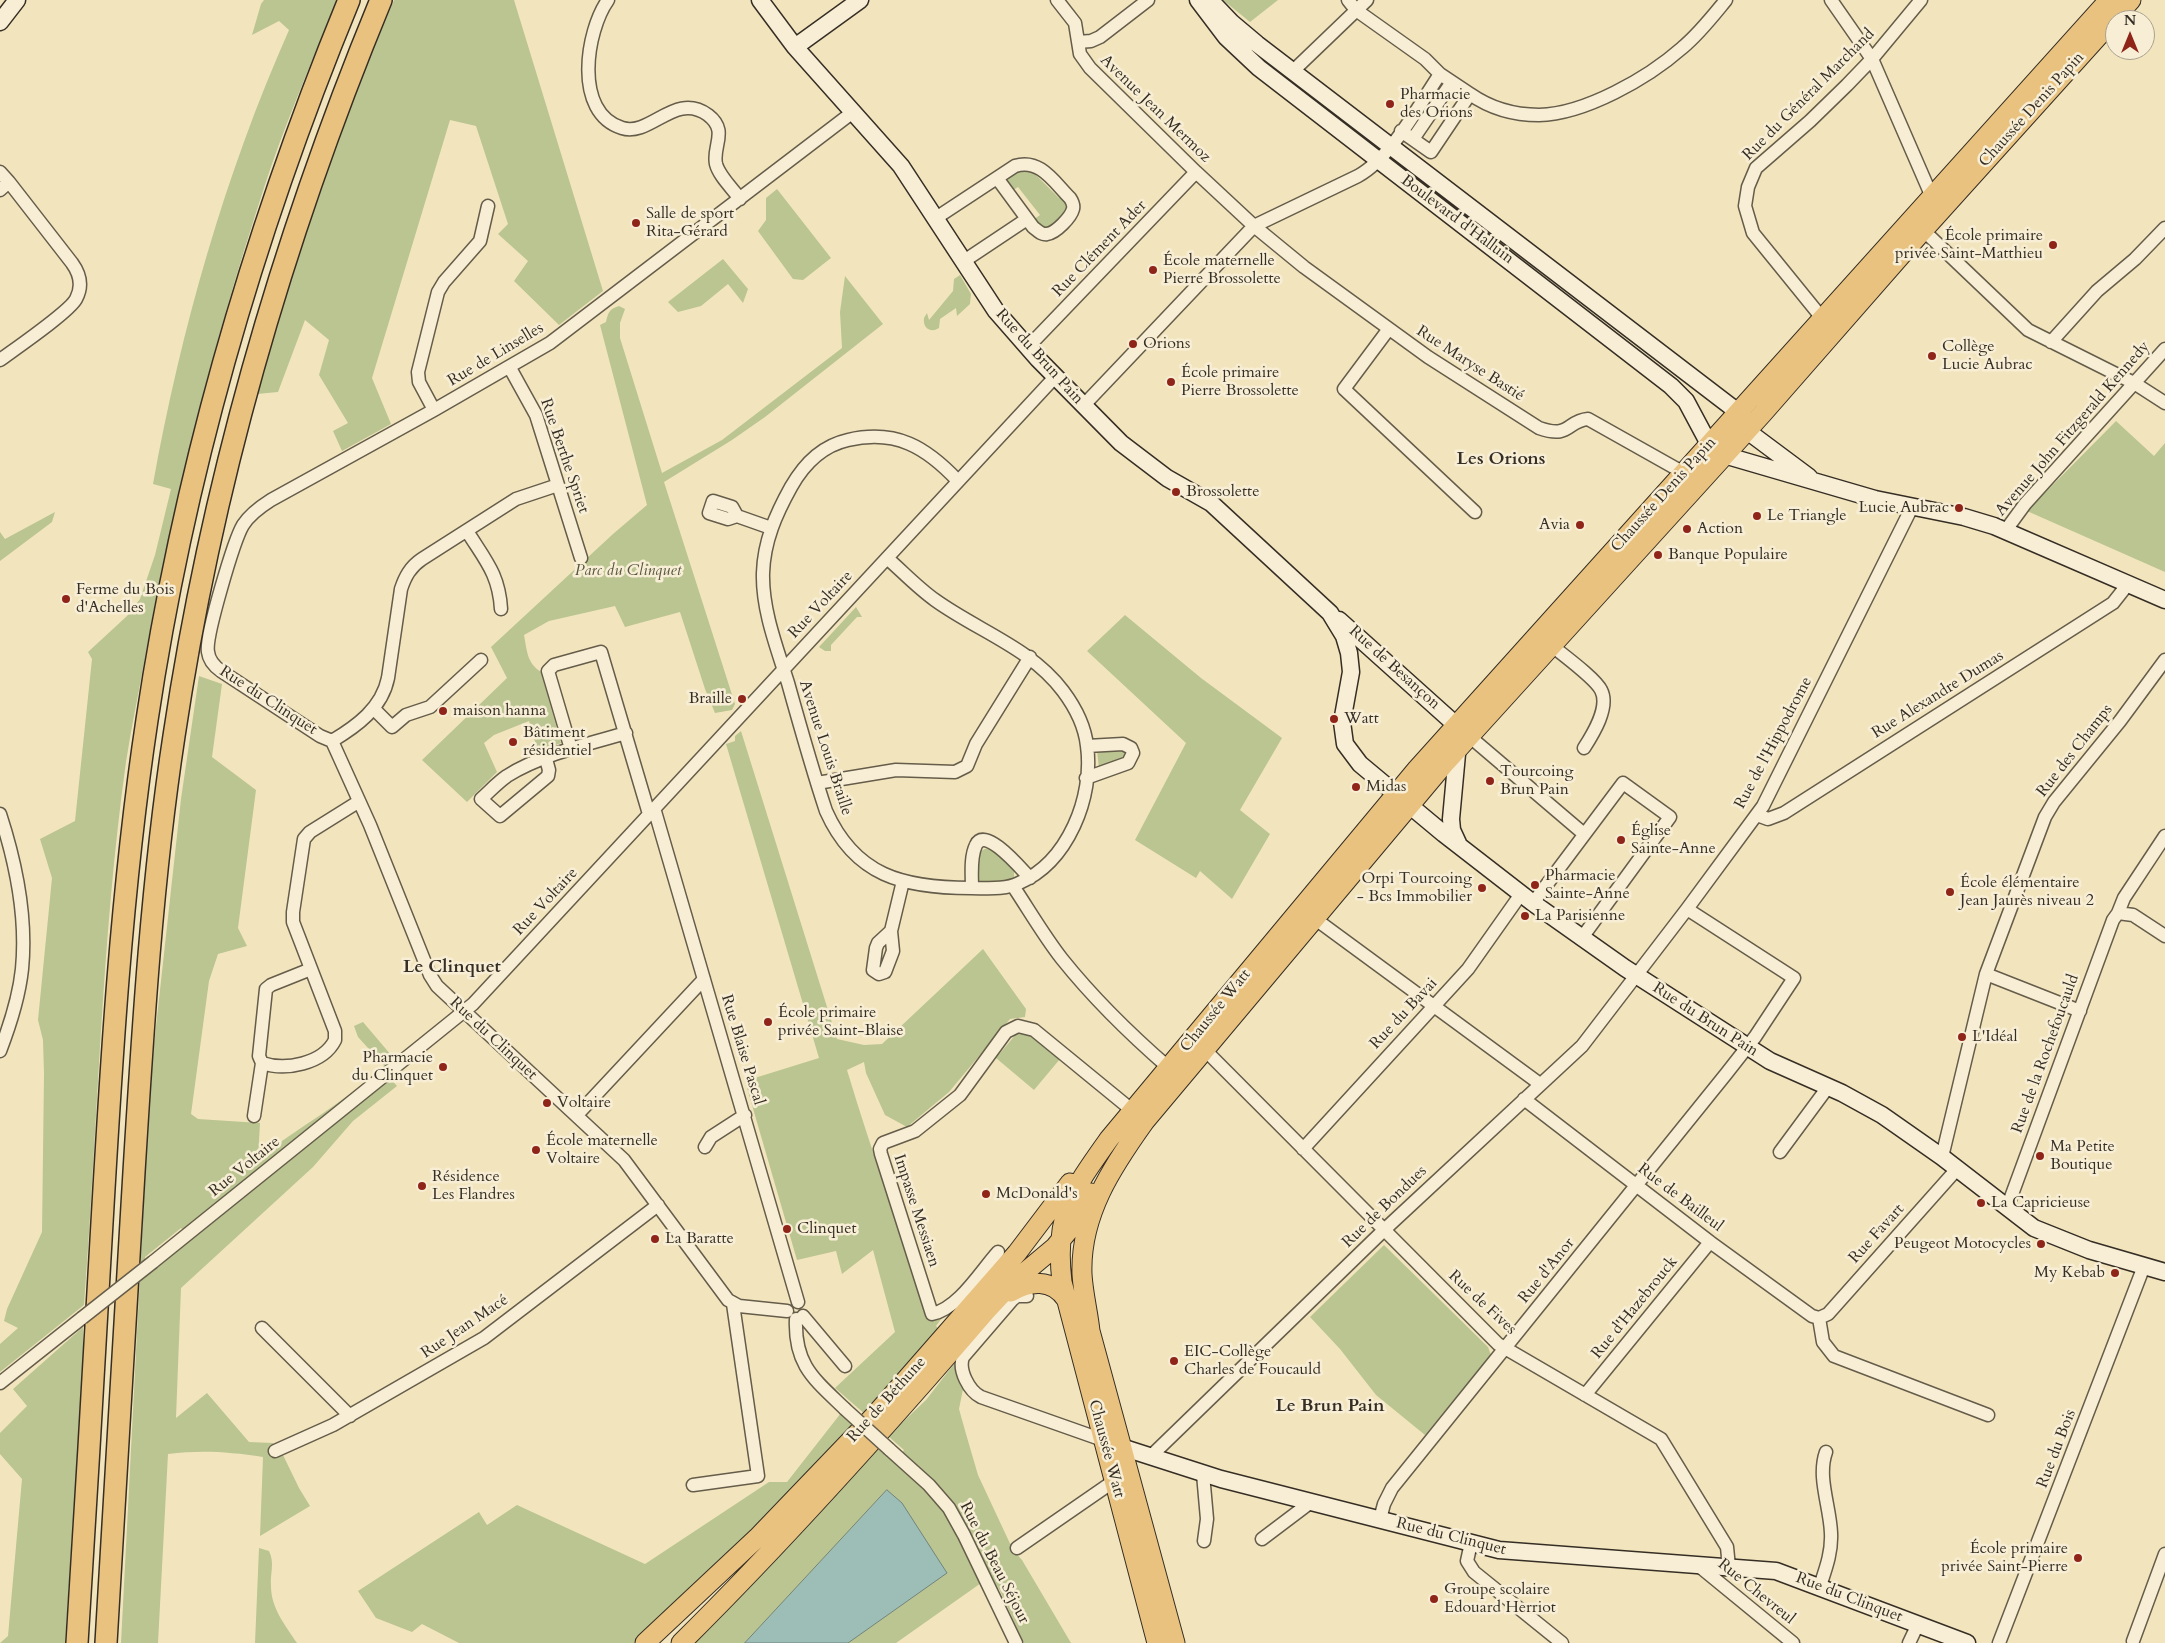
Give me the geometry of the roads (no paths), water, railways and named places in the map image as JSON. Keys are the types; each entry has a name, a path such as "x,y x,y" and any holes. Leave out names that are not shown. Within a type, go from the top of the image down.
{"highway":[{"path":"77,1643 116,1004 134,818 154,679 188,503 232,332 286,165 349,0"},
{"path":"106,1643 146,989 162,824 180,697 209,539 228,456 254,362 300,213 337,109 381,0"}],"main road":[{"path":"0,22 17,0"},
{"name":"Rue du Brun Pain","path":"760,0 794,48 901,166 996,311 1027,348 1112,436 1140,459 1168,478 1204,498 1330,613 1347,643 1351,672 1342,722 1345,744 1360,764 1527,899 1635,975 1747,1047 1782,1068 1828,1087 1882,1115 1942,1157 2006,1208 2048,1235 2089,1250 2165,1272"},
{"path":"794,48 860,0"},
{"name":"Boulevard d'Halluin","path":"1198,0 1226,37 1252,62 1671,386 1686,401 1717,450"},
{"name":"Boulevard d'Halluin","path":"1210,0 1232,23 1738,412"},
{"name":"Chaussée Denis Papin","path":"1403,800 1551,645 1717,450 1738,412 2109,0"},
{"name":"Chaussée Denis Papin","path":"1453,749 1684,473 1747,430 1872,287 2131,0"},
{"path":"1738,412 1747,430 1815,482"},
{"path":"1717,450 1815,482 1875,499 1964,517 2006,530 2165,600"},
{"name":"Rue de Besançon","path":"1330,613 1377,654 1453,749"},
{"path":"1351,672 1359,658 1377,654"},
{"path":"1453,749 1450,819 1458,844"},
{"name":"Chaussée Watt","path":"1157,1643 1066,1299 1058,1248 1064,1215 1068,1202 1084,1175 1110,1139 1139,1116 1205,1050 1314,918 1403,800"},
{"name":"Chaussée Watt","path":"1058,1248 1107,1162 1169,1068 1403,800"},
{"name":"Chaussée Watt","path":"1090,1331 1082,1274 1083,1256 1091,1217 1107,1177 1139,1116"},
{"name":"Rue de Béthune","path":"645,1643 757,1538 875,1415 1017,1253 1076,1175 1110,1139"},
{"path":"1017,1253 1036,1247 1058,1248"},
{"name":"Chaussée Watt","path":"1058,1248 1074,1280 1090,1331 1175,1643"},
{"name":"Rue de Béthune","path":"681,1643 834,1484 1006,1290 1058,1248"},
{"name":"Rue de Béthune","path":"986,1311 1018,1287 1034,1283 1046,1284 1056,1288 1066,1299"},
{"name":"Rue du Clinquet","path":"1103,1440 1203,1474 1507,1551 1776,1570 1967,1643"}],"street":[{"name":"Avenue Jean Mermoz","path":"1057,0 1075,23 1080,54 1085,63 1254,226"},
{"path":"1078,42 1092,41 1100,37 1148,0"},
{"path":"1348,0 1356,10 1425,59 1440,74 1470,94 1498,108 1529,114 1561,112 1585,104 1634,82 1664,63 1695,36 1726,0"},
{"path":"1294,71 1367,0"},
{"path":"1831,0 1872,59 1932,197"},
{"name":"Rue du Général Marchand","path":"1822,318 1753,233 1745,206 1746,194 1756,168 1824,107 1872,59 1921,0"},
{"path":"604,1 593,31 589,55 590,89 601,112 616,126 629,129 641,127 683,108 696,109 709,116 719,132 716,158 717,167 740,199"},
{"path":"1083,406 1254,226 1358,176 1370,168 1391,146 1440,74"},
{"path":"1413,139 1452,82"},
{"path":"1401,131 1431,152 1470,94"},
{"name":"Rue de Linselles","path":"207,648 237,537 251,514 271,500 510,368 562,334 853,112"},
{"name":"Chaussée Denis Papin","path":"1928,225 1939,198 1974,159 1989,134"},
{"path":"936,218 997,178 1021,164 1036,166 1042,169 1073,203 1071,213 1055,231 1049,234 1040,232 1027,219 997,178"},
{"path":"0,172 5,186 78,270 80,281 80,290 72,306 0,360"},
{"name":"Rue Clément Ader","path":"1027,348 1196,172"},
{"name":"Chaussée Denis Papin","path":"1872,287 1891,258 1926,217 1931,206 1932,197"},
{"path":"434,410 419,382 418,372 436,298 444,282 480,241 488,206"},
{"path":"964,261 1027,219"},
{"path":"1928,225 1937,244 2023,326 2134,383 2165,403"},
{"name":"Rue Maryse Bastié","path":"1254,226 1388,330 1539,428 1551,432 1562,432 1580,421 1588,419 1684,473"},
{"path":"2051,342 2102,286 2134,259 2165,228"},
{"path":"1388,330 1344,389 1475,512"},
{"name":"Avenue John Fitzgerald Kennedy","path":"2006,530 2025,504 2165,349"},
{"name":"Rue Berthe Spriet","path":"510,368 536,414 581,558"},
{"name":"Rue Voltaire","path":"0,1383 463,1012 1055,377"},
{"name":"Avenue Louis Braille","path":"887,558 936,601 1030,657 1046,671 1070,701 1080,721 1087,746 1086,778 1077,818 1070,835 1052,858 1030,878 1013,886 972,888 925,885 903,881 868,866 849,850 833,826 817,783 783,669 763,586 765,553 771,528 780,507 803,469 822,450 844,441 879,437 904,441 935,458 958,481"},
{"path":"332,741 374,709 387,686 401,589 404,578 416,563 516,499 558,485"},
{"name":"Rue de l'Hippodrome","path":"1635,975 1757,815 1912,507"},
{"path":"737,516 771,528"},
{"path":"467,531 496,578 500,590 501,609"},
{"name":"Rue Alexandre Dumas","path":"1757,815 1768,819 1784,813 2113,603 2128,584"},
{"path":"1551,645 1598,685 1603,694 1603,705 1594,731 1584,748"},
{"name":"Rue du Clinquet","path":"207,648 209,658 214,666 320,736 332,741 370,825 430,975 441,991 578,1115 624,1160 726,1298 733,1304"},
{"name":"Rue Blaise Pascal","path":"571,749 548,675 549,669 554,665 602,652 704,979 798,1302 804,1308 795,1315"},
{"path":"817,783 906,769 959,771 967,766 976,744 1030,657"},
{"path":"374,709 392,727 406,716 430,707 481,660"},
{"name":"Rue des Champs","path":"1942,1157 1986,974 2049,810 2165,660"},
{"path":"546,759 549,770 548,776 500,816 482,799 507,776 546,759 571,749 626,733"},
{"path":"1086,778 1128,764 1133,753 1131,748 1123,744 1087,746"},
{"name":"Rue de Besançon","path":"1453,749 1584,834"},
{"name":"Rue du Bavai","path":"1303,1149 1432,1006 1468,969 1584,834 1624,783 1670,818 1582,939"},
{"path":"262,1063 281,1066 301,1063 320,1056 334,1044 335,1031 292,916 302,844 310,832 358,802"},
{"path":"0,814 20,902 23,955 16,1001 0,1051"},
{"name":"Rue de la Rochefoucauld","path":"2006,1208 2112,920 2118,913 2124,898 2164,839"},
{"path":"972,888 975,848 981,840 994,842 1030,878"},
{"path":"890,931 903,881"},
{"path":"1013,886 1053,947 1079,979 1111,1015 1169,1068"},
{"name":"Rue d'Anor","path":"1380,1519 1384,1504 1392,1488 1506,1349 1747,1047 1794,978 1687,909"},
{"path":"2118,913 2133,915 2165,936"},
{"path":"1314,918 1540,1084"},
{"path":"254,1116 262,1063 259,1056 266,989 271,984 311,969"},
{"path":"1986,974 2080,1010"},
{"name":"Rue de Bondues","path":"1150,1457 1384,1230 1577,1051 1635,975"},
{"path":"578,1115 704,979"},
{"name":"Impasse Messiaen","path":"998,1252 954,1304 932,1314 880,1154 883,1143 915,1131 960,1095 1006,1032 1018,1026 1034,1030 1139,1116"},
{"name":"Rue de Fives","path":"1205,1050 1489,1335 1506,1349 1657,1436 1664,1443 1727,1546 1729,1567"},
{"path":"1780,1152 1828,1087"},
{"name":"Rue de Bailleul","path":"1524,1099 1710,1242 1812,1316 1819,1318"},
{"path":"705,1147 711,1136 745,1115"},
{"name":"Rue Favart","path":"1819,1318 1828,1314 1957,1169"},
{"name":"Rue Jean Macé","path":"275,1451 313,1435 350,1416 484,1338 658,1205"},
{"name":"Rue d'Hazebrouck","path":"1585,1395 1710,1242"},
{"name":"Rue du Bois","path":"1999,1643 2144,1266"},
{"name":"Rue du Clinquet","path":"1027,1296 1017,1296 1012,1300 963,1357 961,1364 969,1386 978,1396 1103,1440"},
{"path":"693,1485 758,1476 733,1304 795,1315 845,1366"},
{"name":"Rue du Beau Séjour","path":"795,1315 795,1340 799,1354 806,1367 815,1379 845,1409 929,1485 949,1508 1016,1643"},
{"path":"1819,1318 1823,1342 1834,1356 1988,1415"},
{"path":"262,1328 350,1416"},
{"path":"1820,1586 1830,1558 1832,1544 1822,1468 1826,1452"},
{"path":"1203,1474 1207,1519 1204,1541"},
{"path":"1017,1548 1114,1481"},
{"path":"1262,1539 1311,1502"},
{"path":"1470,1543 1468,1561 1474,1572 1562,1643"},
{"path":"2133,1641 2165,1554"},
{"name":"Rue Chevreul","path":"1699,1566 1793,1643"},
{"path":"1909,1643 1918,1624"}],"water":[{"path":"887,1490 902,1503 947,1573 848,1643 745,1643"}],"place":[{"name":"Pharmacie des Orions","path":"1390,104"},
{"name":"Salle de sport Rita-Gérard","path":"636,223"},
{"name":"École primaire privée Saint-Matthieu","path":"2053,245"},
{"name":"École maternelle Pierre Brossolette","path":"1153,270"},
{"name":"Orions","path":"1133,344"},
{"name":"Collège Lucie Aubrac","path":"1932,356"},
{"name":"École primaire Pierre Brossolette","path":"1171,382"},
{"name":"Brossolette","path":"1176,492"},
{"name":"Lucie Aubrac","path":"1959,508"},
{"name":"Le Triangle","path":"1757,516"},
{"name":"Avia","path":"1580,525"},
{"name":"Action","path":"1687,529"},
{"name":"Banque Populaire","path":"1658,555"},
{"name":"Ferme du Bois d'Achelles","path":"66,599"},
{"name":"Braille","path":"742,699"},
{"name":"maison hanna","path":"443,711"},
{"name":"Watt","path":"1334,719"},
{"name":"Bâtiment résidentiel","path":"513,742"},
{"name":"Tourcoing Brun Pain","path":"1490,781"},
{"name":"Midas","path":"1356,787"},
{"name":"Église Sainte-Anne","path":"1621,840"},
{"name":"Pharmacie Sainte-Anne","path":"1535,885"},
{"name":"Orpi Tourcoing - Bcs Immobilier","path":"1482,888"},
{"name":"École élémentaire Jean Jaurès niveau 2","path":"1950,892"},
{"name":"La Parisienne","path":"1525,916"},
{"name":"École primaire privée Saint-Blaise","path":"768,1022"},
{"name":"L'Idéal","path":"1962,1037"},
{"name":"Pharmacie du Clinquet","path":"443,1067"},
{"name":"Voltaire","path":"547,1103"},
{"name":"École maternelle Voltaire","path":"536,1150"},
{"name":"Ma Petite Boutique","path":"2040,1156"},
{"name":"Résidence Les Flandres","path":"422,1186"},
{"name":"McDonald's","path":"986,1194"},
{"name":"La Capricieuse","path":"1981,1203"},
{"name":"Clinquet","path":"787,1229"},
{"name":"La Baratte","path":"655,1239"},
{"name":"Peugeot Motocycles","path":"2041,1244"},
{"name":"My Kebab","path":"2115,1273"},
{"name":"EIC-Collège Charles de Foucauld","path":"1174,1361"},
{"name":"École primaire privée Saint-Pierre","path":"2078,1558"},
{"name":"Groupe scolaire Edouard Herriot","path":"1434,1599"}],"district":[{"name":"Les Orions","path":"1501,460"},
{"name":"Le Clinquet","path":"452,968"},
{"name":"Le Brun Pain","path":"1330,1407"}],"park label":[{"name":"Parc du Clinquet","path":"628,571"}]}
